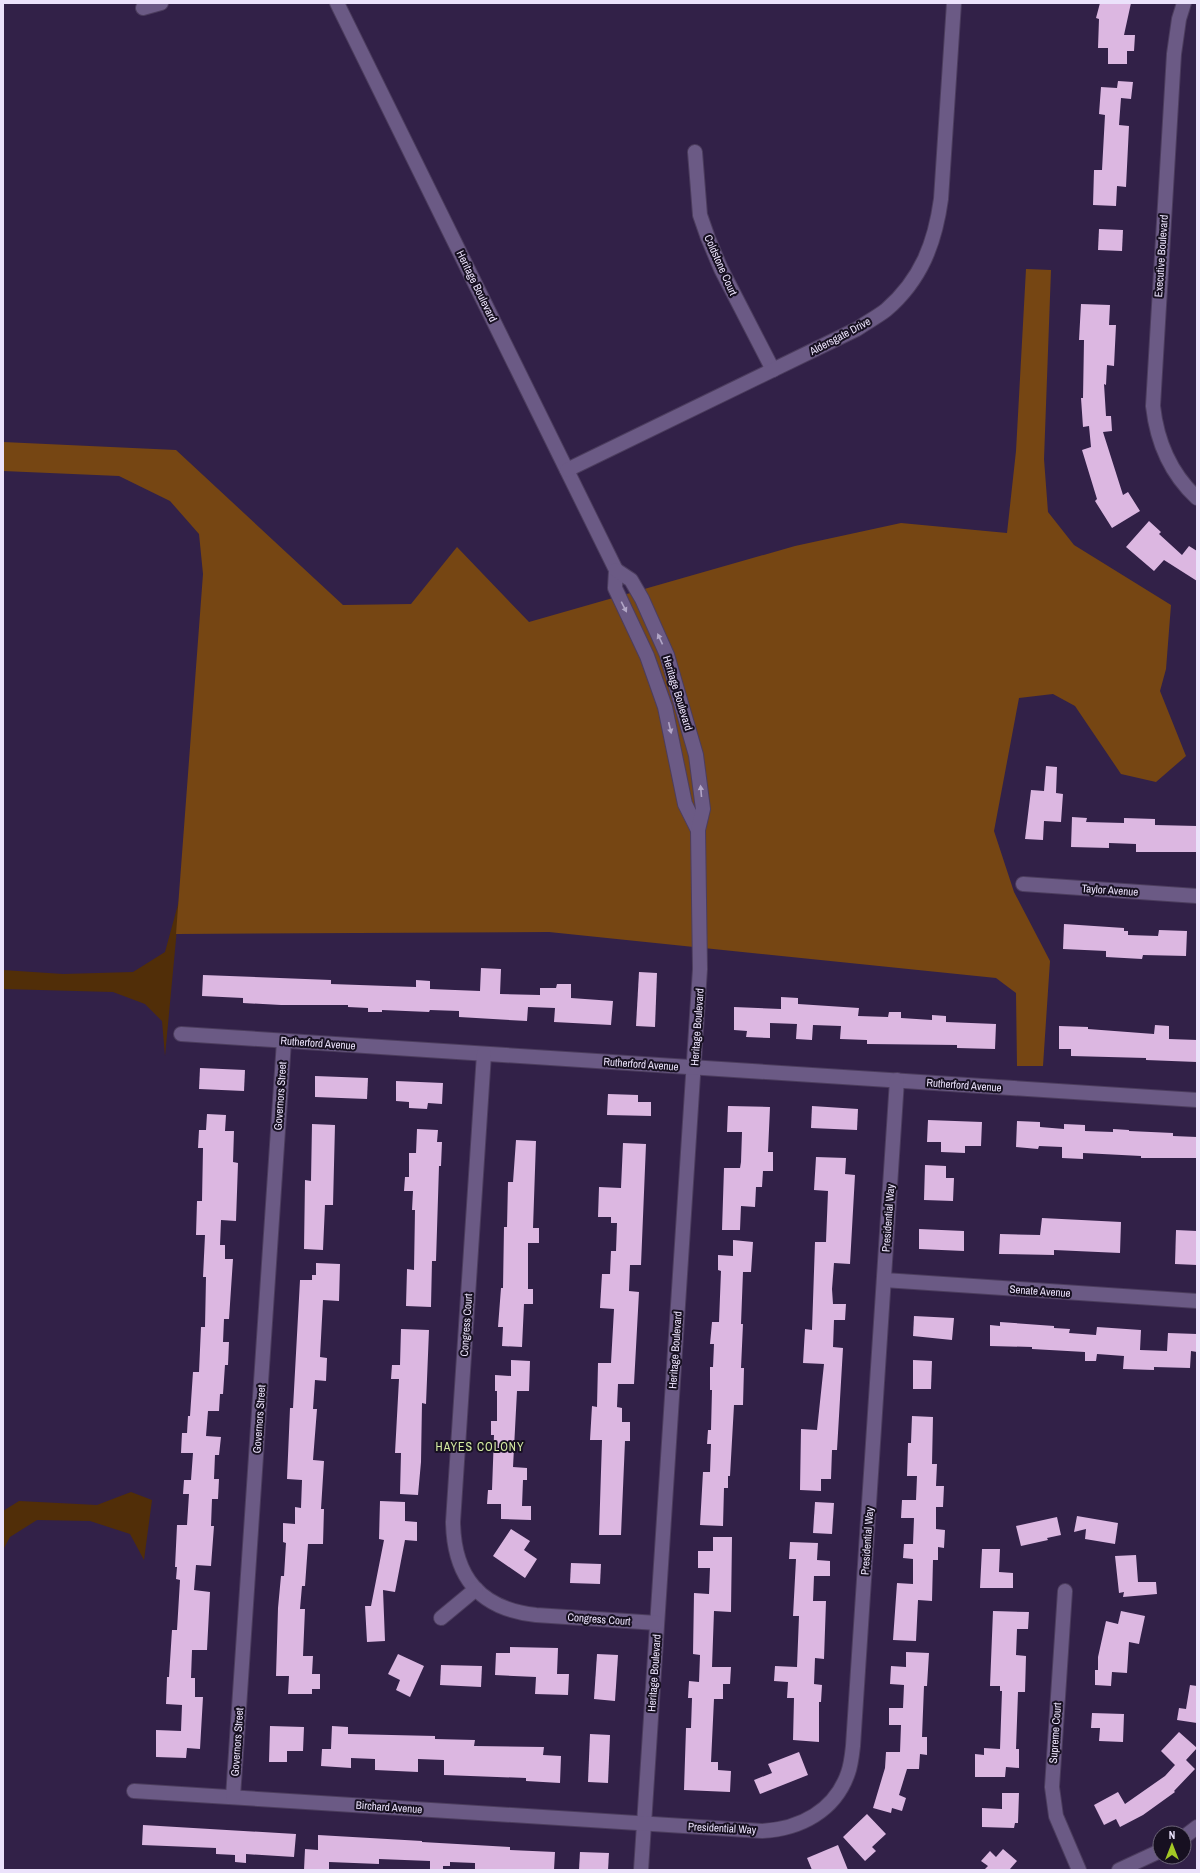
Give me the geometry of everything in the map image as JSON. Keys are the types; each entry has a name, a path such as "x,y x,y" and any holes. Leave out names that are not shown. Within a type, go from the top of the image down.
{"street":[{"path":"143,8 161,3"},
{"name":"Heritage Boulevard","path":"337,3 616,570 615,588 647,656 662,700 674,744 685,804 698,830"},
{"name":"Aldersgate Drive","path":"567,470 857,329 886,309 906,288 924,261 933,243 941,198 954,3"},
{"name":"Executive Boulevard","path":"1184,3 1179,19 1174,54 1153,406 1160,441 1167,459 1181,481 1197,498"},
{"name":"Coldstone Court","path":"694,152 700,215 708,238 721,269 773,370"},
{"name":"Heritage Boulevard","path":"616,570 631,580 642,599 667,655 696,755 703,810 698,830 700,969 641,1870"},
{"name":"Taylor Avenue","path":"1023,884 1197,896"},
{"name":"Rutherford Avenue","path":"181,1034 1197,1100"},
{"name":"Governors Street","path":"233,1797 284,1041"},
{"name":"Congress Court","path":"484,1054 453,1522 453,1541 460,1564 467,1578 476,1589 490,1601 503,1608 519,1613 657,1623"},
{"name":"Presidential Way","path":"644,1824 762,1830 791,1828 818,1814 832,1802 846,1780 854,1746 897,1080"},
{"name":"Senate Avenue","path":"884,1280 1197,1301"},
{"path":"441,1618 476,1589"},
{"name":"Supreme Court","path":"1065,1591 1052,1787 1056,1816 1079,1870"},
{"name":"Birchard Avenue","path":"134,1791 644,1824"},
{"path":"1119,1870 1152,1855"}],"shaded area":[{"path":"1026,269 1051,270 1044,459 1048,512 1074,545 1171,605 1166,669 1160,691 1186,756 1156,782 1121,774 1075,706 1053,694 1019,698 994,831 1014,892 1050,961 1043,1066 1017,1066 1016,993 996,978 549,932 176,934 203,574 199,534 170,501 119,476 3,471 3,442 176,450 343,605 411,604 457,547 529,622 795,546 901,523 1007,533 1016,451"},
{"path":"180,897 165,1056 162,1021 145,1004 113,992 3,989 3,970 63,974 133,972 165,952"},
{"path":"131,1492 152,1500 144,1560 130,1534 90,1521 37,1520 10,1537 3,1550 3,1511 19,1501 97,1505"}],"building":[{"path":"1100,3 1131,3 1124,35 1135,35 1134,51 1127,51 1127,64 1108,64 1108,48 1098,48 1099,19 1096,18"},
{"path":"1118,81 1133,82 1131,99 1121,98 1119,125 1129,126 1126,187 1117,186 1116,206 1093,205 1094,170 1102,170 1105,115 1099,114 1101,87 1117,88"},
{"path":"1099,229 1123,230 1122,251 1098,250"},
{"path":"1081,304 1110,305 1109,325 1116,325 1114,366 1107,365 1106,385 1104,384 1106,416 1111,416 1112,431 1103,432 1123,495 1128,492 1140,511 1112,528 1095,501 1097,499 1082,450 1091,447 1089,426 1083,427 1081,398 1083,398 1084,340 1079,340"},
{"path":"1149,521 1161,532 1159,534 1182,555 1189,546 1197,551 1197,581 1164,560 1154,571 1126,547"},
{"path":"1046,766 1057,767 1056,793 1063,794 1061,822 1044,821 1043,840 1025,839 1031,790 1044,791"},
{"path":"1072,817 1087,818 1086,822 1124,823 1124,818 1155,819 1155,825 1197,826 1197,852 1136,852 1136,844 1109,843 1109,848 1071,847"},
{"path":"1064,924 1124,928 1124,931 1128,931 1128,935 1158,936 1159,930 1187,931 1186,956 1143,955 1142,959 1106,957 1106,951 1063,949"},
{"path":"481,968 501,969 500,994 540,995 540,988 556,988 557,984 571,984 571,998 613,1001 611,1025 554,1022 555,1008 528,1007 527,1021 459,1017 459,1011 430,1010 429,1012 382,1010 382,1012 368,1012 368,1008 348,1007 348,1005 281,1005 243,1003 243,998 202,996 203,975 331,980 331,984 416,987 416,980 430,981 430,989 480,991"},
{"path":"639,972 657,973 655,1027 636,1026"},
{"path":"781,997 798,998 798,1004 859,1008 858,1016 888,1017 889,1012 901,1012 901,1018 932,1020 932,1015 946,1016 946,1022 996,1024 995,1049 957,1048 957,1045 867,1044 867,1040 840,1039 841,1026 813,1025 812,1040 796,1039 797,1024 770,1023 770,1038 746,1037 747,1031 734,1030 734,1007 781,1009"},
{"path":"1155,1025 1169,1026 1169,1039 1197,1040 1197,1062 1146,1060 1146,1058 1071,1056 1071,1049 1059,1049 1059,1026 1088,1027 1088,1029 1154,1034"},
{"path":"200,1068 245,1070 244,1091 199,1089"},
{"path":"315,1076 368,1078 367,1099 315,1097"},
{"path":"396,1081 443,1083 442,1104 428,1103 427,1109 409,1108 409,1102 396,1101"},
{"path":"608,1094 638,1095 638,1102 651,1102 651,1116 607,1115"},
{"path":"728,1106 770,1107 768,1152 773,1152 773,1171 763,1171 762,1187 756,1187 755,1207 741,1206 740,1230 722,1230 724,1168 740,1168 741,1162 742,1132 727,1132"},
{"path":"812,1106 858,1109 857,1130 811,1128"},
{"path":"207,1114 226,1115 225,1131 234,1131 233,1162 238,1163 236,1221 221,1220 220,1245 225,1245 225,1259 233,1259 229,1319 224,1319 223,1342 229,1342 228,1365 225,1365 223,1394 220,1394 219,1411 208,1411 206,1436 221,1437 219,1455 215,1455 214,1479 219,1479 218,1499 212,1499 211,1526 214,1526 211,1566 196,1565 194,1590 210,1592 207,1650 192,1650 191,1678 195,1678 195,1697 203,1697 200,1749 187,1748 186,1758 156,1757 156,1730 181,1731 182,1705 166,1704 167,1677 169,1677 172,1630 177,1630 180,1580 176,1579 177,1567 175,1567 177,1525 187,1525 189,1494 183,1494 184,1480 191,1480 193,1453 181,1453 182,1433 187,1433 188,1416 190,1416 193,1372 199,1372 201,1327 205,1327 206,1277 203,1277 205,1235 196,1235 197,1201 202,1201 203,1148 198,1148 199,1130 206,1130"},
{"path":"928,1120 982,1122 981,1146 965,1146 965,1153 941,1152 941,1142 927,1142"},
{"path":"1017,1121 1040,1122 1040,1127 1064,1129 1064,1124 1085,1125 1085,1131 1113,1132 1113,1129 1173,1133 1173,1136 1197,1137 1197,1158 1141,1158 1141,1156 1083,1153 1083,1159 1062,1158 1062,1147 1039,1146 1038,1149 1016,1147"},
{"path":"312,1124 335,1125 333,1205 325,1205 323,1250 304,1249 305,1180 311,1181"},
{"path":"417,1129 438,1130 437,1142 442,1142 441,1166 439,1166 436,1261 432,1261 431,1307 406,1306 407,1269 414,1270 415,1210 412,1210 413,1191 404,1191 405,1177 409,1177 409,1153 416,1153"},
{"path":"516,1140 536,1141 533,1228 539,1228 539,1243 528,1243 528,1289 533,1289 533,1304 524,1304 522,1347 502,1346 503,1327 498,1327 501,1288 503,1288 504,1227 507,1227 508,1182 513,1182"},
{"path":"623,1143 646,1144 641,1265 630,1265 629,1291 639,1292 634,1384 618,1384 617,1407 622,1408 622,1422 630,1422 630,1441 625,1441 621,1535 599,1535 602,1440 590,1440 592,1406 597,1407 598,1363 611,1363 614,1309 600,1308 602,1274 610,1274 611,1251 616,1251 617,1223 611,1223 611,1217 598,1217 599,1187 621,1188"},
{"path":"816,1157 846,1158 845,1174 855,1175 850,1264 834,1263 832,1289 833,1304 846,1304 845,1320 834,1320 833,1347 843,1348 837,1450 832,1450 831,1479 821,1479 821,1491 800,1490 801,1429 817,1430 824,1364 803,1363 805,1329 812,1330 815,1242 826,1242 828,1191 814,1190"},
{"path":"925,1165 946,1166 946,1178 954,1178 953,1201 924,1200"},
{"path":"1042,1218 1121,1222 1120,1253 1054,1250 1054,1255 999,1254 1000,1234 1040,1235"},
{"path":"919,1229 964,1231 964,1251 919,1249"},
{"path":"1176,1230 1197,1231 1197,1265 1175,1264"},
{"path":"733,1240 753,1242 751,1272 743,1272 741,1368 744,1368 743,1405 734,1405 730,1476 728,1476 728,1488 724,1488 723,1526 700,1525 703,1472 710,1472 711,1444 707,1444 708,1430 711,1430 712,1390 710,1390 710,1367 713,1367 714,1344 710,1344 712,1322 719,1322 721,1271 718,1270 718,1255 733,1256"},
{"path":"316,1263 340,1264 339,1301 323,1300 320,1357 327,1358 326,1381 315,1380 313,1409 317,1409 313,1460 324,1461 321,1509 324,1509 323,1544 308,1544 305,1586 302,1586 300,1609 305,1609 303,1656 313,1656 312,1674 320,1674 320,1689 312,1689 312,1694 288,1694 289,1676 276,1676 278,1608 281,1576 284,1576 286,1543 283,1542 283,1523 295,1524 295,1507 301,1508 302,1480 287,1479 290,1408 293,1408 300,1280 312,1280 312,1275 316,1275"},
{"path":"914,1316 954,1318 952,1340 913,1336"},
{"path":"1000,1322 1054,1326 1054,1328 1070,1329 1069,1333 1096,1335 1097,1327 1141,1330 1140,1350 1167,1351 1168,1333 1197,1334 1197,1352 1191,1351 1190,1368 1154,1367 1154,1370 1123,1369 1124,1356 1097,1354 1096,1361 1085,1361 1085,1352 1032,1349 1032,1347 990,1346 990,1325 1000,1326"},
{"path":"401,1329 429,1330 426,1404 422,1403 421,1462 418,1495 400,1494 401,1453 395,1453 399,1379 391,1379 392,1365 400,1365"},
{"path":"511,1360 530,1361 529,1391 517,1391 513,1467 527,1468 527,1480 523,1480 522,1506 531,1506 531,1520 501,1519 501,1504 487,1504 488,1490 492,1490 494,1435 491,1435 491,1421 497,1421 497,1391 495,1391 495,1375 511,1376"},
{"path":"913,1360 932,1361 931,1389 913,1389"},
{"path":"912,1416 933,1417 932,1464 937,1464 936,1486 944,1486 943,1507 936,1507 936,1529 945,1530 944,1548 938,1547 938,1560 933,1560 932,1601 918,1600 916,1641 893,1640 897,1583 913,1584 913,1559 903,1558 904,1544 913,1544 914,1518 901,1518 902,1500 916,1500 917,1476 907,1476 908,1443 911,1443"},
{"path":"380,1501 405,1502 405,1521 417,1522 417,1541 405,1540 395,1592 383,1590 385,1641 367,1642 365,1606 371,1606 384,1540 379,1539"},
{"path":"815,1502 834,1503 832,1534 813,1533"},
{"path":"1077,1516 1118,1523 1115,1544 1085,1539 1086,1529 1074,1532"},
{"path":"1057,1517 1061,1535 1047,1538 1048,1540 1021,1546 1016,1526"},
{"path":"511,1529 530,1541 524,1550 537,1559 525,1578 493,1556"},
{"path":"713,1537 732,1537 731,1612 714,1611 712,1667 731,1667 730,1684 723,1684 723,1699 714,1699 711,1762 718,1762 718,1770 731,1771 730,1792 684,1790 686,1728 691,1728 692,1698 688,1698 689,1681 699,1682 700,1655 693,1654 694,1593 709,1594 710,1568 698,1568 698,1551 713,1551"},
{"path":"790,1542 818,1543 817,1560 830,1561 830,1576 814,1576 813,1601 826,1601 824,1659 815,1658 814,1684 822,1685 821,1702 819,1702 819,1742 793,1740 794,1698 787,1698 788,1682 774,1681 775,1666 797,1667 799,1616 793,1616 796,1559 789,1559"},
{"path":"982,1549 1000,1549 999,1572 1013,1573 1013,1588 980,1588"},
{"path":"1136,1555 1138,1582 1156,1582 1157,1594 1123,1597 1124,1592 1119,1593 1115,1556"},
{"path":"571,1563 601,1564 600,1584 570,1583"},
{"path":"993,1611 1029,1612 1028,1629 1017,1629 1016,1655 1026,1656 1025,1692 1018,1692 1016,1749 1019,1749 1019,1768 1006,1767 1005,1777 975,1777 975,1754 984,1755 984,1748 1000,1749 1002,1691 1000,1691 1000,1686 990,1686"},
{"path":"1121,1611 1145,1616 1139,1644 1129,1642 1127,1673 1112,1672 1111,1686 1095,1685 1095,1670 1098,1670 1098,1657 1106,1621 1118,1624"},
{"path":"510,1647 558,1648 557,1674 569,1674 568,1695 535,1694 536,1677 495,1675 496,1653 510,1653"},
{"path":"906,1652 929,1653 927,1686 924,1686 922,1737 927,1737 927,1755 920,1754 919,1769 907,1769 899,1795 906,1798 902,1811 892,1808 891,1813 873,1808 885,1768 886,1752 900,1752 901,1725 889,1725 889,1708 903,1708 904,1685 890,1684 891,1666 906,1667"},
{"path":"398,1654 424,1666 410,1697 396,1690 400,1680 388,1674"},
{"path":"597,1654 618,1655 615,1701 594,1699"},
{"path":"441,1665 482,1666 481,1687 440,1685"},
{"path":"1190,1685 1197,1686 1197,1723 1177,1720 1179,1708 1186,1709"},
{"path":"1092,1713 1124,1714 1123,1742 1099,1741 1100,1728 1091,1728"},
{"path":"270,1726 304,1727 303,1751 287,1751 287,1762 269,1762"},
{"path":"332,1726 348,1727 348,1734 435,1736 435,1739 475,1740 474,1746 544,1747 543,1755 561,1756 560,1783 526,1781 526,1778 444,1775 444,1760 418,1759 418,1772 375,1770 375,1759 351,1758 351,1768 321,1766 322,1749 331,1749"},
{"path":"1179,1732 1197,1748 1186,1760 1195,1769 1174,1791 1175,1792 1143,1815 1120,1827 1116,1819 1104,1825 1094,1805 1118,1792 1125,1804 1165,1776 1175,1765 1161,1751"},
{"path":"590,1734 610,1735 608,1783 588,1782"},
{"path":"799,1752 808,1775 760,1794 754,1780 772,1773 768,1764"},
{"path":"1002,1793 1019,1793 1018,1823 1015,1823 1014,1828 982,1827 982,1808 1002,1809"},
{"path":"867,1814 886,1834 872,1847 876,1851 865,1861 843,1837"},
{"path":"143,1825 296,1834 294,1857 246,1854 246,1863 235,1862 235,1855 216,1854 216,1848 142,1845"},
{"path":"318,1835 510,1847 510,1850 555,1852 554,1870 475,1870 475,1863 450,1862 450,1866 443,1866 443,1870 430,1870 430,1861 379,1859 379,1864 329,1862 329,1870 304,1870 305,1849 318,1850"},
{"path":"838,1845 848,1870 812,1870 807,1858"},
{"path":"1003,1849 1017,1861 1010,1869 1011,1870 984,1870 988,1866 981,1861 990,1851 996,1857"},
{"path":"580,1852 609,1853 608,1870 579,1870"}],"district":[{"name":"HAYES COLONY","path":"480,1447"}]}
